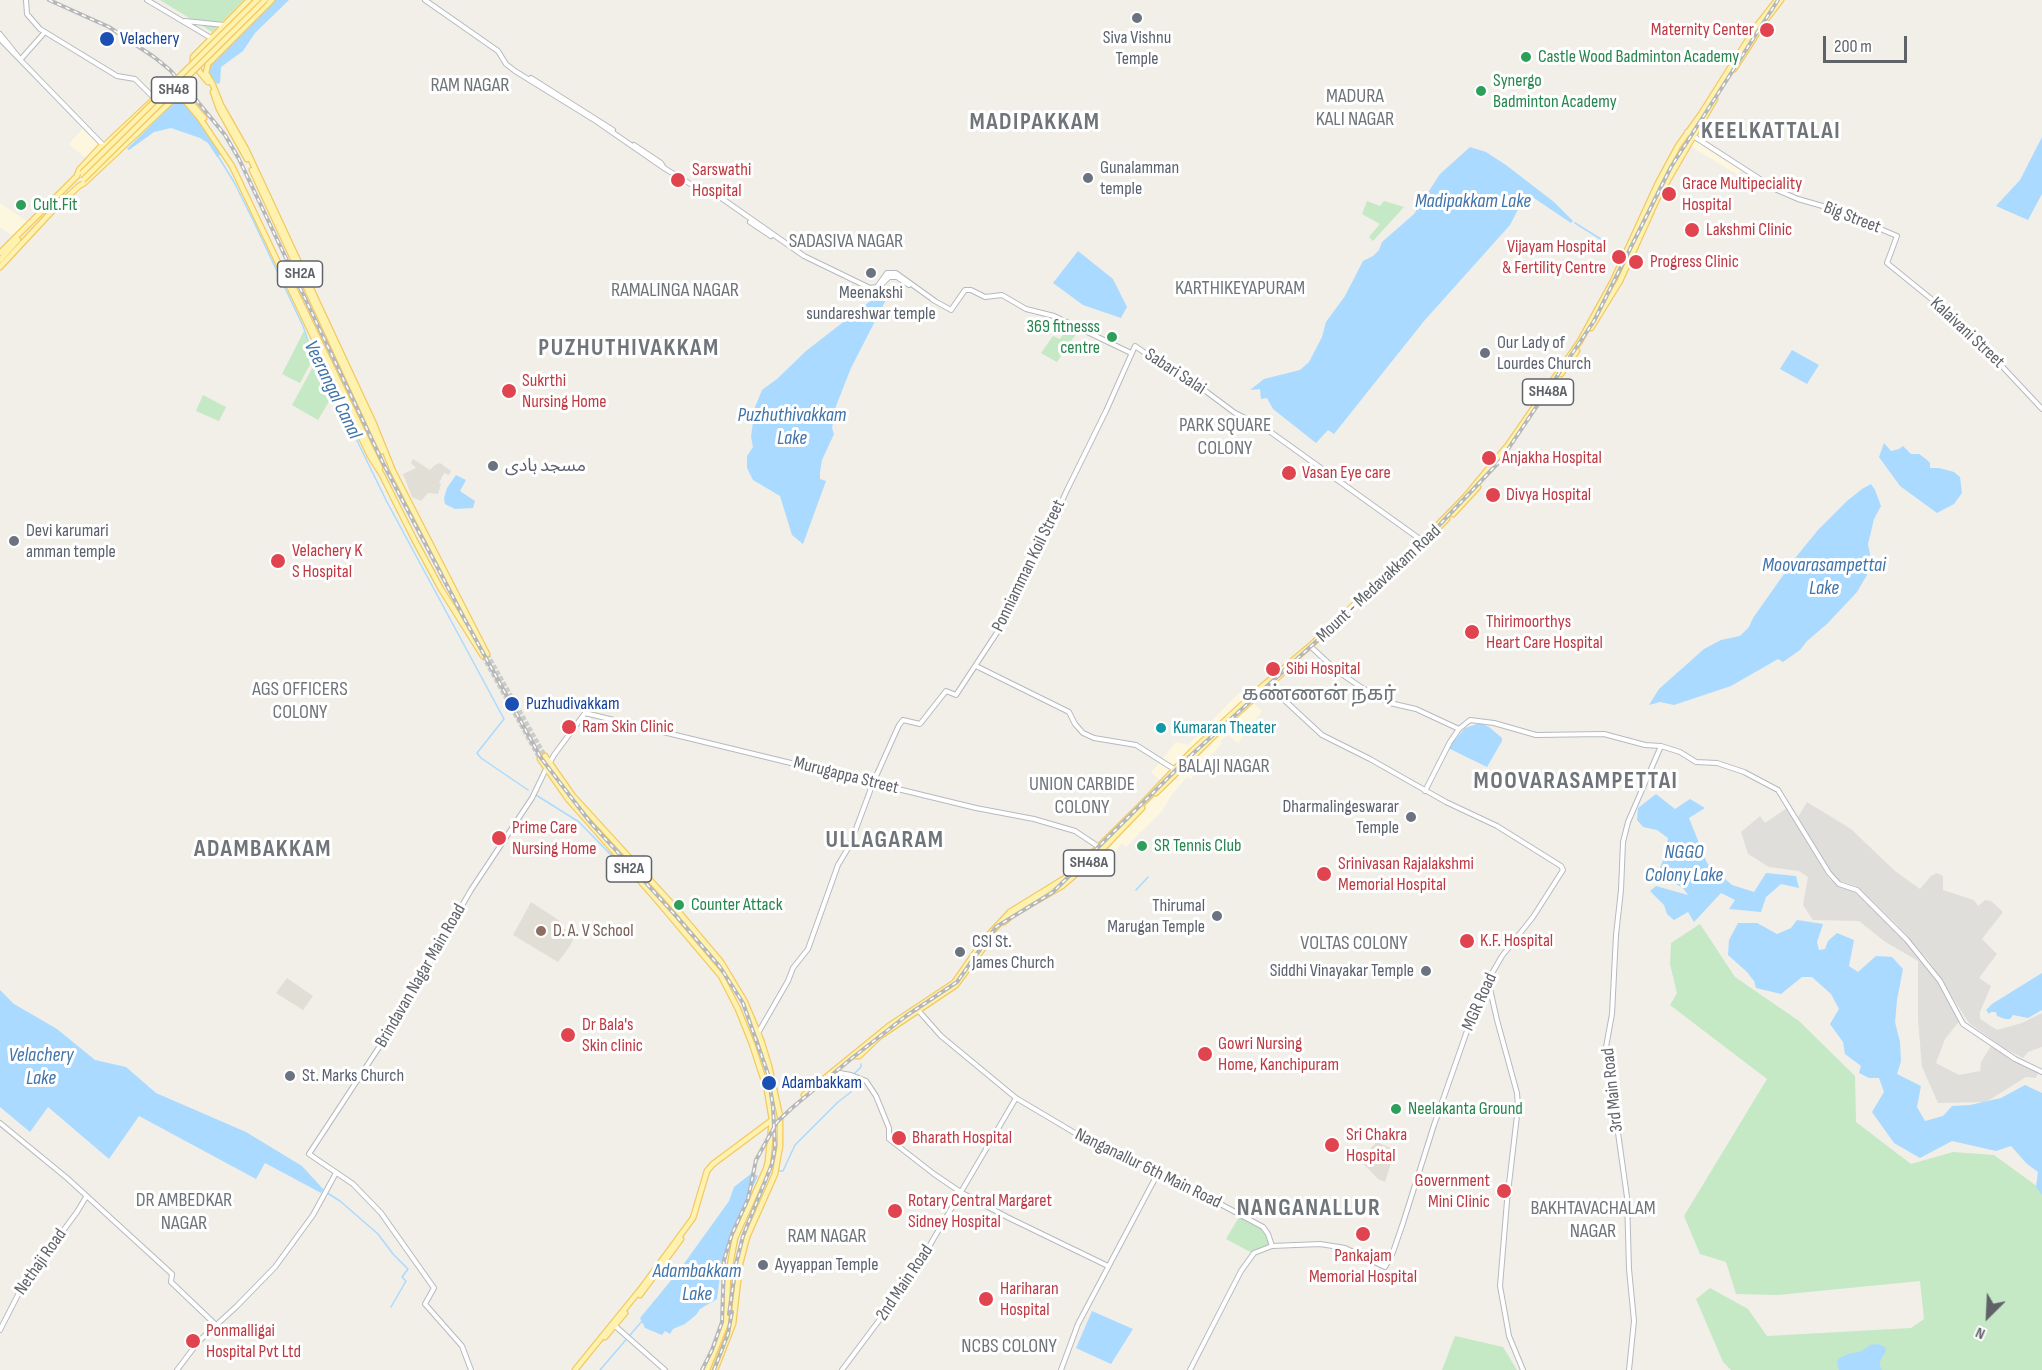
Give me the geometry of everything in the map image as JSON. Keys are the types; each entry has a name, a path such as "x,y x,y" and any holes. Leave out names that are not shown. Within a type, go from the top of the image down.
{"main road":[{"path":"249,0 191,59 198,70 208,64 272,0"},
{"name":"SH48","path":"0,254 257,0"},
{"name":"SH48","path":"0,267 43,220 265,0"},
{"name":"Mount - Medavakkam Road","path":"1176,770 1311,646 1478,487 1572,359 1611,298 1657,199 1701,114 1762,18 1777,0"},
{"name":"Mount - Medavakkam Road","path":"1690,134 1781,0"},
{"path":"204,74 208,64"},
{"name":"SH2A","path":"198,70 209,80 246,149 392,470 485,655"},
{"path":"79,175 79,170 102,145 169,82 181,94 79,186"},
{"name":"SH2A","path":"181,94 214,134 235,165 382,473 440,588 478,641"},
{"path":"0,260 29,226"},
{"path":"382,473 392,470"},
{"name":"Mount - Medavakkam Road","path":"804,1095 847,1060 853,1056 859,1056 880,1036 959,982 1000,926 1012,915 1062,886 1258,690 1311,646"},
{"name":"SH2A","path":"707,1370 726,1323 728,1284 735,1238 768,1161 772,1120 767,1090 738,1009 721,976 546,769 542,757 570,797 672,904 725,970 741,994 769,1066 780,1116 780,1146 777,1164 747,1237 737,1284 733,1324 715,1370"},
{"path":"721,976 725,970"},
{"path":"577,1370 657,1273 688,1226 695,1215 707,1171 713,1164 772,1120"},
{"path":"728,1284 737,1284"},
{"path":"726,1323 733,1324"}],"street":[{"path":"26,0 27,14 45,32 117,76 135,80 153,97"},
{"path":"147,0 211,38"},
{"path":"425,0 502,55 515,72 596,121 664,168 692,185 717,195 804,256 825,267 873,289 887,273 896,273 951,310 965,290 971,290 985,297 1002,295 1026,309 1054,316 1131,353"},
{"path":"182,21 224,25"},
{"path":"21,59 45,32"},
{"path":"0,34 102,145"},
{"path":"0,39 21,59"},
{"path":"506,62 607,125 661,163 664,168"},
{"name":"Big Street","path":"1690,134 1777,190 1833,209 1897,236 1887,263"},
{"name":"Kalaivani Street","path":"1887,263 1945,310 2042,409"},
{"name":"Sabari Salai","path":"1135,346 1173,372 1184,375 1235,413 1265,428 1423,541"},
{"name":"Ponniamman Koil Street","path":"758,1034 792,970 808,949 838,865 850,845 873,783 899,725 903,720 920,724 946,691 956,694 1000,628 1025,582 1135,346"},
{"path":"1311,646 1336,670 1362,688 1390,703 1416,709 1459,729"},
{"path":"976,666 1069,712 1083,733 1094,738 1136,745 1176,770"},
{"path":"1268,686 1322,735 1425,791 1450,742 1459,729 1470,720 1494,723 1536,735 1604,734 1646,745 1661,746 1680,752 1696,762 1717,763 1744,772 1778,790 1829,873 1839,884 1857,890 1907,940 1940,981 1964,1023 2015,1059 2042,1072"},
{"name":"Murugappa Street","path":"549,764 585,713 1068,829 1075,831 1100,848"},
{"name":"3rd Main Road","path":"1629,1370 1634,1321 1629,1269 1627,1197 1606,1047 1612,1014 1623,842 1628,822 1661,746"},
{"name":"Brindavan Nagar Main Road","path":"336,1173 309,1154 389,1032 471,890 532,798 546,769"},
{"name":"MGR Road","path":"1272,1246 1320,1244 1345,1248 1385,1267 1393,1252 1474,1009 1502,956 1533,917 1562,872 1563,868 1497,826 1425,791"},
{"path":"1488,979 1518,1107 1500,1286 1509,1336 1523,1370"},
{"name":"Nanganallur 6th Main Road","path":"917,1009 941,1036 1016,1098 1080,1136 1263,1227 1272,1246"},
{"path":"834,1072 854,1075 866,1081 876,1096 889,1128 889,1139 892,1143 962,1193 1108,1266"},
{"name":"2nd Main Road","path":"842,1370 910,1279 1016,1098"},
{"path":"0,1123 67,1178 172,1274 171,1282 215,1324"},
{"path":"177,1370 215,1324 237,1306 275,1267 313,1215 336,1173 353,1184 381,1213 434,1288 425,1304 462,1346 471,1370"},
{"path":"1061,1370 1078,1324 1158,1173"},
{"name":"Nethaji Road","path":"0,1330 23,1286 86,1197"},
{"path":"1190,1370 1211,1327 1252,1255 1272,1246"},
{"path":"613,1324 665,1370"}],"shaded area":[{"path":"83,128 100,145 87,159 69,144"},
{"path":"1693,138 1742,169 1738,175 1689,145"},
{"path":"0,203 29,223 15,237 0,227"},
{"path":"413,459 430,470 440,463 451,471 449,475 444,473 439,483 441,484 438,494 428,493 421,501 412,497 403,474 416,468 411,463"},
{"path":"1240,692 1249,697 1162,781 1151,773 1176,742 1188,745"},
{"path":"1252,702 1262,711 1238,743 1228,735 1220,741 1221,744 1191,779 1187,777 1173,793 1162,811 1126,847 1122,843 1115,852 1109,848 1100,860 1096,857 1214,736"},
{"path":"1807,802 1851,829 1895,871 1920,889 1931,876 1937,873 1943,876 1943,890 1974,900 1978,906 1985,900 1991,901 2003,912 1982,939 1997,954 1979,978 1991,986 1980,1012 1980,1019 1997,1030 2022,1023 2042,1013 2042,1047 2028,1052 2023,1058 2004,1048 1969,1023 1929,961 1896,924 1856,886 1840,881 1832,874 1798,817"},
{"path":"1787,808 1829,879 1839,886 1854,891 1897,931 1947,995 1958,1017 1958,1023 1945,1039 1936,1063 1959,1075 1980,1071 1981,1062 1991,1046 2038,1073 2036,1078 2026,1077 1986,1102 1938,1103 1922,1067 1918,1020 1918,961 1884,941 1859,921 1813,920 1803,905 1808,877 1799,871 1769,867 1748,854 1741,832 1760,816 1765,823"},
{"name":"D. A. V School","path":"531,902 563,923 561,927 575,935 558,962 513,935"},
{"path":"287,978 313,996 303,1010 276,993"},
{"path":"1377,1142 1395,1150 1385,1182 1378,1179 1359,1159"}],"green space":[{"path":"160,0 244,0 212,32"},
{"path":"1367,201 1380,206 1384,201 1404,207 1373,241 1369,237 1380,224 1362,214"},
{"path":"1068,327 1078,331 1057,362 1041,353 1053,336 1060,339"},
{"path":"304,331 313,359 300,383 282,374"},
{"path":"315,363 331,398 318,420 292,405"},
{"path":"203,395 226,407 219,421 196,411"},
{"path":"1700,924 1735,977 1799,1021 1855,1076 1856,1122 1911,1164 1953,1152 1994,1155 2042,1190 2042,1370 1731,1370 1723,1362 1696,1299 1710,1288 1748,1309 1767,1336 1911,1328 1924,1319 1920,1281 1778,1295 1736,1294 1726,1262 1700,1254 1684,1216 1767,1079 1670,1005 1677,993 1670,964 1671,943"},
{"path":"1239,1217 1263,1230 1271,1246 1252,1253 1226,1239"},
{"path":"1455,1336 1503,1347 1517,1370 1442,1370"}],"water":[{"path":"274,0 289,0 255,33 243,51 221,67 220,83 217,84 208,72 210,66"},
{"path":"179,97 209,134 221,154 217,157 208,143 200,138 171,128 154,132 129,150 127,149"},
{"path":"2042,137 2042,194 2028,220 1996,206 2020,180"},
{"name":"Madipakkam Lake","path":"1470,147 1486,152 1506,165 1554,202 1573,221 1571,223 1531,196 1525,196 1510,225 1424,321 1334,434 1328,430 1316,443 1273,409 1267,398 1261,399 1260,389 1250,390 1264,379 1300,370 1309,362 1322,337 1326,322 1345,296 1363,261 1373,256 1379,250 1382,242 1414,214 1440,174"},
{"path":"1078,251 1113,279 1127,307 1121,318 1083,305 1053,283"},
{"name":"Puzhuthivakkam Lake","path":"891,290 851,368 836,406 832,428 834,434 822,460 820,472 820,479 826,481 803,544 792,535 780,496 753,480 747,468 747,456 753,447 751,437 755,407 762,390 806,351 869,302"},
{"path":"1792,350 1819,365 1807,384 1780,369"},
{"path":"1884,443 1891,451 1903,446 1911,454 1919,454 1926,459 1930,463 1930,468 1954,472 1960,477 1962,493 1954,504 1937,513 1900,486 1879,457"},
{"path":"456,475 466,480 460,491 475,501 473,508 455,509 445,504 447,488"},
{"name":"Moovarasampettai Lake","path":"1871,484 1881,506 1874,519 1868,544 1870,554 1867,575 1857,592 1827,624 1800,650 1783,662 1778,659 1731,686 1674,705 1660,702 1649,705 1659,689 1704,649 1721,640 1740,636 1749,627 1796,557 1818,530 1847,501"},
{"path":"1480,723 1502,738 1487,767 1448,748 1465,728"},
{"name":"NGGO Colony Lake","path":"1656,794 1675,809 1690,799 1705,808 1689,818 1707,863 1732,885 1754,892 1766,873 1796,876 1799,888 1781,884 1766,897 1761,912 1729,909 1735,900 1721,893 1694,922 1688,912 1674,920 1667,914 1664,905 1650,891 1656,886 1688,895 1683,888 1669,880 1659,870 1666,853 1668,838 1657,830 1643,827 1637,820 1638,808"},
{"path":"1797,920 1823,924 1817,942 1819,950 1825,949 1828,941 1837,933 1854,940 1849,966 1858,972 1876,956 1892,957 1903,969 1895,1022 1900,1042 1901,1061 1897,1074 1921,1086 1917,1107 1925,1121 1943,1116 1952,1106 1970,1105 2001,1098 2025,1085 2042,1093 2042,1195 2036,1187 2038,1172 2027,1164 2011,1146 1996,1151 1952,1141 1920,1158 1894,1143 1872,1112 1884,1092 1879,1078 1869,1078 1859,1073 1861,1066 1845,1054 1843,1042 1830,1024 1839,1009 1831,994 1812,977 1802,977 1781,994 1756,988 1747,972 1728,955 1729,940 1738,923 1757,923 1777,934 1791,928"},
{"path":"2042,973 2042,1010 2028,1018 2013,1015 2010,1019 2005,1019 1997,1016 1996,1012 1989,1014 1986,1010 1992,1004"},
{"name":"Velachery Lake","path":"0,990 14,1004 57,1029 95,1060 126,1067 156,1093 246,1132 302,1166 323,1189 321,1193 265,1163 256,1179 139,1116 109,1159 48,1107 30,1132 0,1107"},
{"name":"Adambakkam Lake","path":"752,1173 758,1176 730,1236 722,1261 717,1299 700,1309 685,1324 673,1329 670,1334 665,1331 662,1335 645,1328 640,1318 678,1272 729,1201 734,1187"},
{"path":"1092,1311 1133,1329 1111,1364 1076,1348"},
{"path":"1878,1344 1885,1347 1886,1351 1880,1361 1882,1370 1839,1370 1838,1359 1862,1351 1870,1345"}],"waterway":[{"name":"Veerangal Canal","path":"184,97 196,86"},
{"name":"Veerangal Canal","path":"218,156 252,218 303,326 312,353 332,396 343,412 387,502 504,719 477,753 528,790"},
{"path":"1575,223 1607,243"},
{"name":"Veerangal Canal","path":"536,795 579,822 616,860"},
{"name":"Veerangal Canal","path":"1136,890 1148,877"},
{"path":"854,1074 861,1064"},
{"path":"779,1171 783,1171 795,1145 851,1092 853,1078"},
{"path":"321,1189 340,1201 378,1234 408,1269 402,1277 406,1281 391,1307"},
{"path":"600,1370 643,1320"}],"tunnel":[{"path":"487,654 545,756"},
{"path":"483,656 540,759"}],"railway":[{"path":"49,0 109,27 154,57 170,70 225,135 239,159 384,465 465,620 541,758 590,822 720,967 743,1003 768,1074 773,1107 775,1147 772,1164 743,1236 736,1264 729,1314"},
{"path":"702,1370 722,1322 724,1260 732,1234 748,1199 756,1160 777,1122 852,1058 906,1016 957,982 996,927 1053,892 1188,758 1409,557 1500,461 1594,321 1671,167 1778,0"},
{"path":"714,1370 728,1334 732,1312"}],"place":[{"name":"Siva Vishnu Temple","path":"1137,18"},
{"name":"Maternity Center","path":"1767,30"},
{"name":"Velachery","path":"107,39"},
{"name":"Castle Wood Badminton Academy","path":"1526,57"},
{"name":"Synergo Badminton Academy","path":"1481,91"},
{"name":"Gunalamman temple","path":"1088,178"},
{"name":"Sarswathi Hospital","path":"678,180"},
{"name":"Grace Multipeciality Hospital","path":"1669,194"},
{"name":"Cult.Fit","path":"21,205"},
{"name":"Lakshmi Clinic","path":"1692,230"},
{"name":"Vijayam Hospital & Fertility Centre","path":"1619,257"},
{"name":"Progress Clinic","path":"1636,262"},
{"name":"Meenakshi sundareshwar temple","path":"871,273"},
{"name":"369 fitnesss centre","path":"1112,337"},
{"name":"Our Lady of Lourdes Church","path":"1485,353"},
{"name":"Sukrthi Nursing Home","path":"509,391"},
{"name":"Anjakha Hospital","path":"1489,458"},
{"name":"مسجد ہادی","path":"493,466"},
{"name":"Vasan Eye care","path":"1289,473"},
{"name":"Divya Hospital","path":"1493,495"},
{"name":"Devi karumari amman temple","path":"14,541"},
{"name":"Velachery K S Hospital","path":"278,561"},
{"name":"Thirimoorthys Heart Care Hospital","path":"1472,632"},
{"name":"Sibi Hospital","path":"1273,669"},
{"name":"Puzhudivakkam","path":"512,704"},
{"name":"Ram Skin Clinic","path":"569,727"},
{"name":"Kumaran Theater","path":"1161,728"},
{"name":"Dharmalingeswarar Temple","path":"1411,817"},
{"name":"Prime Care Nursing Home","path":"499,838"},
{"name":"SR Tennis Club","path":"1142,846"},
{"name":"Srinivasan Rajalakshmi Memorial Hospital","path":"1324,874"},
{"name":"Counter Attack","path":"679,905"},
{"name":"Thirumal Marugan Temple","path":"1217,916"},
{"name":"D. A. V School","path":"541,931"},
{"name":"K.F. Hospital","path":"1467,941"},
{"name":"CSI St. James Church","path":"960,952"},
{"name":"Siddhi Vinayakar Temple","path":"1426,971"},
{"name":"Dr Bala's Skin clinic","path":"568,1035"},
{"name":"Gowri Nursing Home, Kanchipuram","path":"1205,1054"},
{"name":"St. Marks Church","path":"290,1076"},
{"name":"Adambakkam","path":"769,1083"},
{"name":"Neelakanta Ground","path":"1396,1109"},
{"name":"Bharath Hospital","path":"899,1138"},
{"name":"Sri Chakra Hospital","path":"1332,1145"},
{"name":"Government Mini Clinic","path":"1504,1191"},
{"name":"Rotary Central Margaret Sidney Hospital","path":"895,1211"},
{"name":"Pankajam Memorial Hospital","path":"1363,1234"},
{"name":"Ayyappan Temple","path":"763,1265"},
{"name":"Hariharan Hospital","path":"986,1299"},
{"name":"Ponmalligai Hospital Pvt Ltd","path":"193,1341"}],"district":[{"name":"RAM NAGAR","path":"470,86"},
{"name":"MADURA KALI NAGAR","path":"1355,108"},
{"name":"MADIPAKKAM","path":"1035,123"},
{"name":"KEELKATTALAI","path":"1771,132"},
{"name":"SADASIVA NAGAR","path":"846,242"},
{"name":"KARTHIKEYAPURAM","path":"1240,289"},
{"name":"RAMALINGA NAGAR","path":"675,291"},
{"name":"PUZHUTHIVAKKAM","path":"629,349"},
{"name":"PARK SQUARE COLONY","path":"1225,438"},
{"name":"கண்ணன் நகர்","path":"1319,695"},
{"name":"AGS OFFICERS COLONY","path":"300,702"},
{"name":"BALAJI NAGAR","path":"1224,767"},
{"name":"MOOVARASAMPETTAI","path":"1576,782"},
{"name":"UNION CARBIDE COLONY","path":"1082,796"},
{"name":"ULLAGARAM","path":"885,841"},
{"name":"ADAMBAKKAM","path":"263,850"},
{"name":"VOLTAS COLONY","path":"1354,944"},
{"name":"NANGANALLUR","path":"1309,1209"},
{"name":"DR AMBEDKAR NAGAR","path":"184,1212"},
{"name":"BAKHTAVACHALAM NAGAR","path":"1593,1220"},
{"name":"RAM NAGAR","path":"827,1237"},
{"name":"NCBS COLONY","path":"1009,1347"}]}
